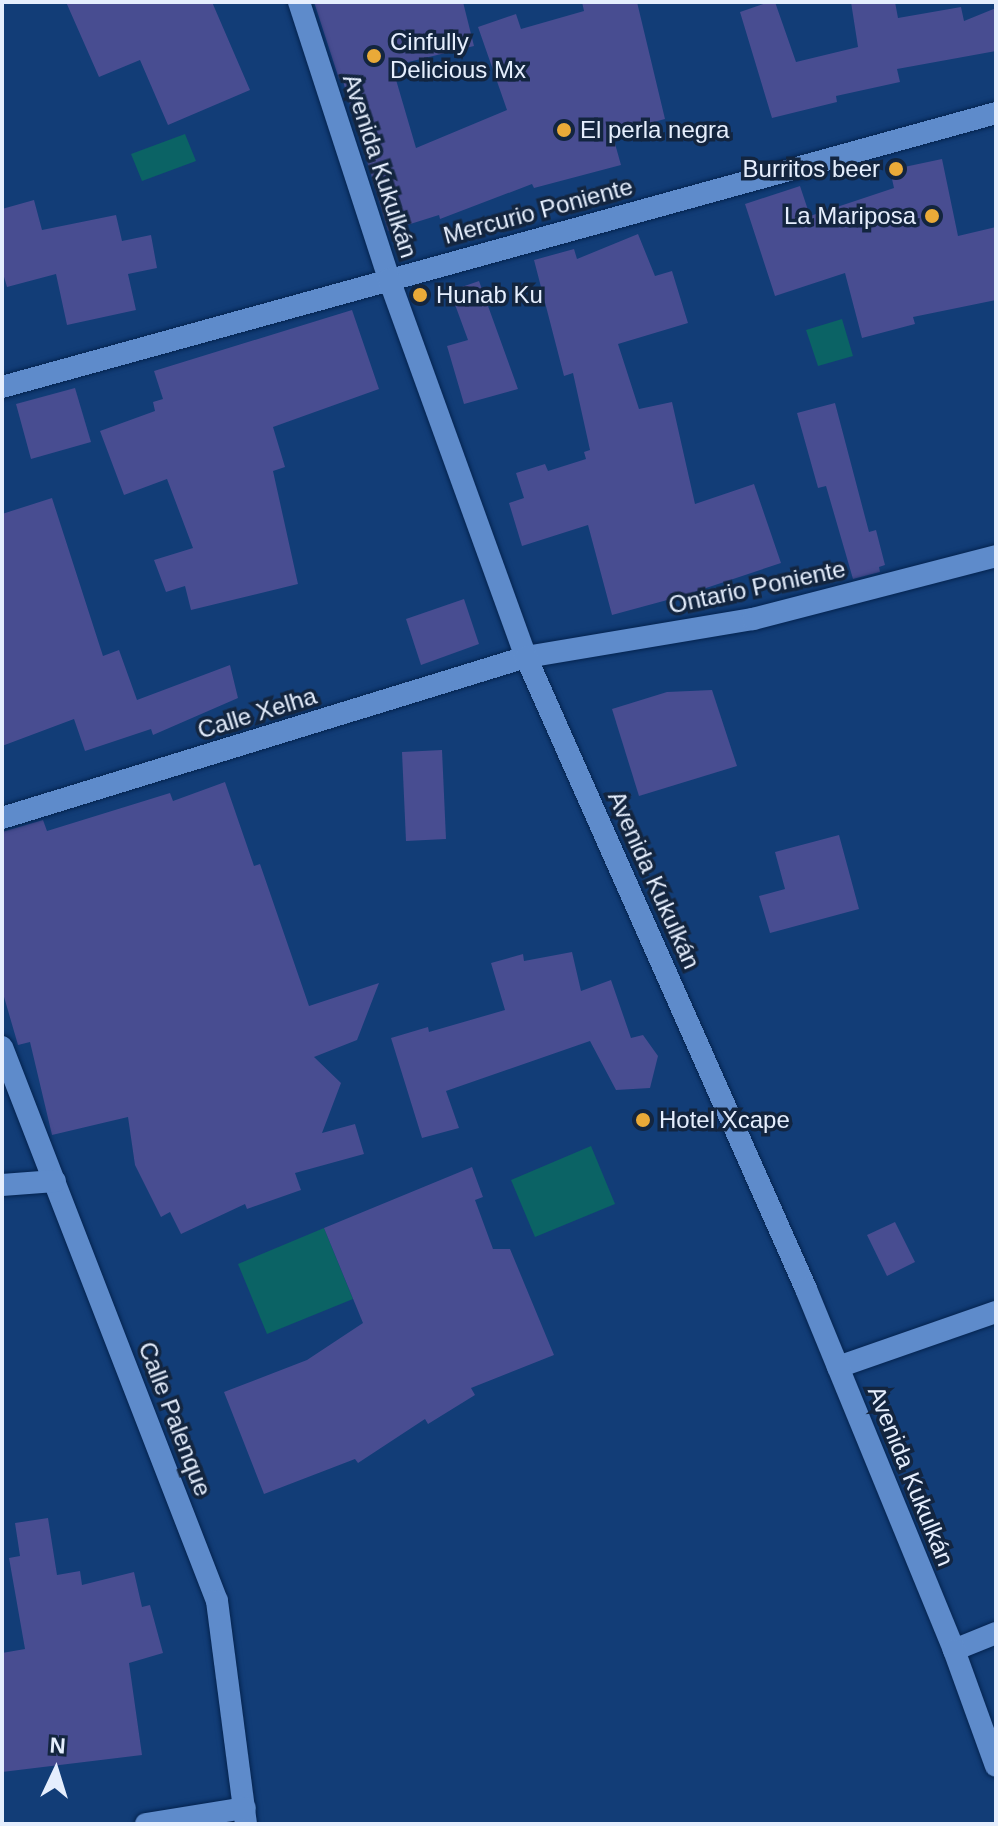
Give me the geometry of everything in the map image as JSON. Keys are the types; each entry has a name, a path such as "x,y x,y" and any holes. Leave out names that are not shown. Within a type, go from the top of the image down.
{"street":[{"name":"Avenida Kukulkán","path":"299,2 389,279 526,657 838,1367 954,1650 996,1766"},
{"name":"Mercurio Poniente","path":"2,387 996,113"},
{"name":"Ontario Poniente","path":"526,657 753,619 996,556"},
{"name":"Calle Xelha","path":"2,818 526,657"},
{"name":"Calle Palenque","path":"2,1047 217,1601 246,1816"},
{"path":"2,1185 55,1181"},
{"path":"838,1367 996,1312"},
{"path":"954,1650 996,1633"},
{"path":"146,1824 246,1816"}],"shaded area":[{"path":"185,134 196,161 142,181 131,154"},
{"path":"842,319 853,356 818,366 806,330"},
{"path":"591,1146 615,1204 535,1237 511,1180"},
{"path":"324,1228 353,1299 267,1334 238,1264"}],"building":[{"path":"66,2 212,2 250,90 168,125 140,60 99,77"},
{"path":"314,2 463,2 474,46 392,66 416,148 507,110 478,27 516,14 521,29 584,11 582,2 637,2 665,119 612,133 621,165 534,188 532,184 440,219 439,215 388,231 342,78 339,79"},
{"path":"775,2 796,62 858,47 851,2 895,2 898,18 961,7 964,21 996,8 996,51 897,69 900,82 836,96 837,102 772,118 740,12"},
{"path":"942,159 958,236 996,227 996,300 913,317 915,324 862,338 845,273 775,296 745,204 800,186 810,216 894,188 890,170"},
{"path":"34,200 42,230 116,215 122,241 151,235 157,268 128,274 136,310 67,325 56,274 7,287 2,270 2,209"},
{"path":"638,234 655,276 672,271 688,323 618,344 639,409 672,402 695,504 754,484 781,563 682,596 612,615 588,525 522,546 509,503 524,498 516,473 545,464 548,471 586,459 584,452 590,450 573,373 564,376 534,260 574,249 577,259"},
{"path":"479,281 518,389 464,404 447,346 468,340 450,291"},
{"path":"352,310 379,389 273,427 285,467 273,471 298,584 191,610 185,586 166,592 154,560 193,548 167,479 124,495 100,431 155,411 153,402 163,399 154,371"},
{"path":"75,388 91,442 31,459 16,404"},
{"path":"835,403 869,532 876,530 885,565 879,567 880,572 853,579 826,486 818,488 797,413"},
{"path":"52,498 103,656 119,650 137,700 230,665 238,698 153,735 151,729 85,751 74,719 2,746 2,514"},
{"path":"464,599 479,644 421,665 406,619"},
{"path":"712,690 737,766 639,796 612,709 667,692"},
{"path":"442,750 446,839 406,841 402,752"},
{"path":"225,782 254,866 260,864 309,1006 379,983 357,1040 314,1057 341,1083 322,1133 355,1124 364,1154 295,1173 301,1190 247,1209 245,1204 181,1234 170,1212 161,1217 135,1165 128,1117 52,1135 30,1042 18,1045 2,990 2,832 43,820 47,831 170,793 173,801"},
{"path":"839,835 859,909 770,933 759,896 785,889 775,852"},
{"path":"572,952 581,991 611,980 631,1038 643,1035 658,1056 650,1088 616,1090 590,1041 446,1091 459,1128 422,1138 391,1038 428,1027 429,1032 505,1010 491,963 523,954 524,961"},
{"path":"472,1167 483,1197 475,1200 493,1249 510,1249 554,1355 471,1388 475,1395 428,1424 425,1419 358,1463 355,1459 264,1494 224,1392 307,1360 363,1323 324,1228"},
{"path":"895,1222 915,1262 887,1276 867,1235"},
{"path":"48,1518 57,1575 80,1571 82,1585 134,1572 142,1607 150,1605 163,1653 129,1663 142,1755 2,1772 2,1653 25,1649 9,1558 20,1556 15,1523"}],"place":[{"name":"Cinfully Delicious Mx","path":"374,56"},
{"name":"El perla negra","path":"564,130"},
{"name":"Burritos beer","path":"896,169"},
{"name":"La Mariposa","path":"932,216"},
{"name":"Hunab Ku","path":"420,295"},
{"name":"Hotel Xcape","path":"643,1120"}]}
